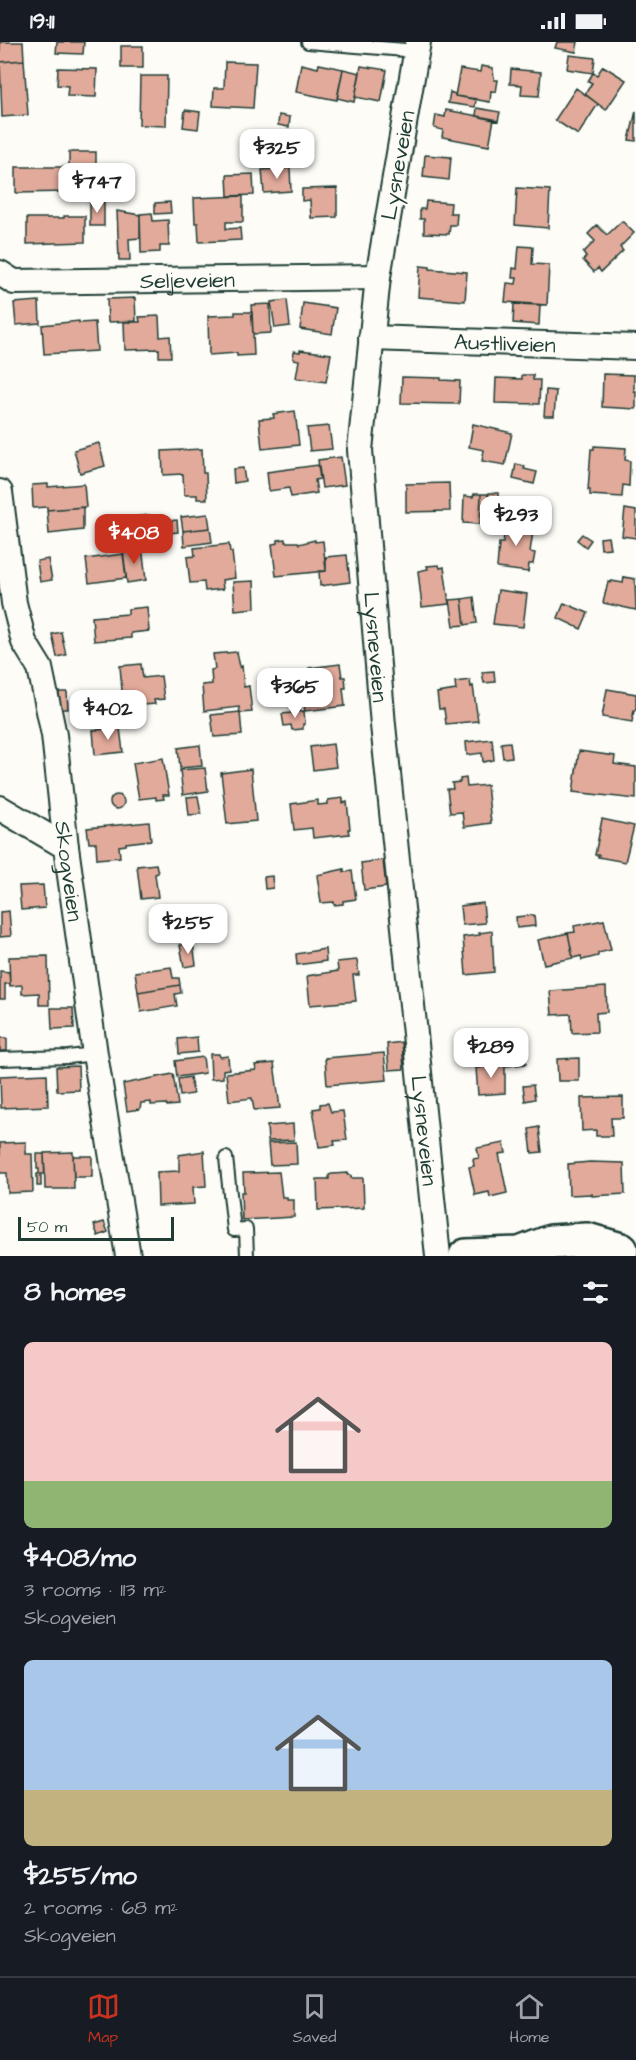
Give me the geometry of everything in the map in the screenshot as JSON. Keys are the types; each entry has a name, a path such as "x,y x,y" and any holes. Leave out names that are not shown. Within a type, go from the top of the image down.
{"main road":[{"path":"466,1256 523,1255 551,1242 587,1240 619,1251"}],"street":[{"name":"Lysneveien","path":"418,46 378,277 360,450 383,725 438,1256"},
{"name":"Seljeveien","path":"0,273 14,282 378,277"},
{"name":"Austliveien","path":"371,338 636,347"},
{"name":"Skogveien","path":"0,492 14,603 24,642 40,668 54,735 66,847 95,1054 128,1256"},
{"path":"0,808 66,847"}],"lane":[{"path":"308,42 418,46"},
{"path":"0,1059 95,1054"},
{"path":"226,1158 234,1230 246,1229 247,1256"}],"building":[{"path":"0,42 23,42 24,60 0,62"},
{"path":"57,42 84,42 83,54 56,53"},
{"path":"557,42 578,42 576,52 555,48"},
{"path":"121,46 143,46 143,68 121,68"},
{"path":"569,55 595,58 593,73 567,69"},
{"path":"24,60 28,115 2,117 0,62"},
{"path":"225,62 256,63 253,108 213,106 214,88 224,88"},
{"path":"301,64 318,68 319,64 343,69 337,100 296,92"},
{"path":"361,66 387,70 381,102 355,97"},
{"path":"481,66 493,68 494,80 498,80 496,92 491,91 490,102 455,96 460,69 480,72"},
{"path":"603,66 626,80 606,110 585,94 592,83 588,81 593,73 597,75"},
{"path":"58,68 97,69 96,97 67,96 68,86 57,85"},
{"path":"343,69 360,73 354,102 337,98"},
{"path":"511,69 541,72 539,96 521,95 522,85 510,84"},
{"path":"140,76 167,76 166,126 139,125"},
{"path":"576,88 598,104 578,135 555,120"},
{"path":"450,92 455,96 476,99 475,107 448,103"},
{"path":"477,108 500,112 498,121 476,116"},
{"path":"185,110 200,112 198,129 183,127"},
{"path":"446,110 494,119 489,146 442,137 443,130 434,128 436,115 445,117"},
{"path":"636,111 636,141 629,140"},
{"path":"279,115 290,117 289,127 278,125"},
{"path":"69,152 96,152 96,173 69,173"},
{"path":"425,155 451,157 449,180 423,177"},
{"path":"16,167 66,167 66,192 16,193"},
{"path":"290,168 291,191 264,193 262,170"},
{"path":"253,174 254,195 228,196 227,175"},
{"path":"337,188 337,217 311,218 310,200 302,201 302,189"},
{"path":"517,188 550,190 548,228 515,225"},
{"path":"243,196 243,222 226,222 226,229 240,228 241,240 199,242 198,223 195,223 194,198"},
{"path":"426,201 451,203 450,213 457,213 456,225 450,225 449,234 424,233 424,219 420,219 420,209 425,209"},
{"path":"90,202 104,202 104,226 90,226"},
{"path":"170,202 171,213 155,214 155,203"},
{"path":"117,211 140,215 140,238 129,239 130,260 119,260"},
{"path":"152,213 153,221 168,220 169,246 160,246 160,252 141,253 140,214"},
{"path":"64,216 85,216 85,242 27,244 27,218 64,218"},
{"path":"622,221 634,233 620,247 623,251 601,272 598,268 594,272 583,260 586,257 583,253 595,241 588,234 597,225 607,235"},
{"path":"519,246 533,247 532,264 549,265 547,305 505,302 507,283 516,284 517,278 512,278 513,268 517,269"},
{"path":"420,266 467,272 465,301 418,297"},
{"path":"135,298 136,321 108,322 107,299"},
{"path":"287,300 290,326 275,328 271,302"},
{"path":"39,301 40,323 16,325 14,303"},
{"path":"303,303 336,308 332,334 300,329"},
{"path":"270,304 271,333 253,334 251,305"},
{"path":"514,304 540,305 539,325 513,323"},
{"path":"235,312 252,312 254,355 237,356 237,353 209,355 208,316 235,315"},
{"path":"159,316 160,337 170,336 171,357 159,357 159,349 125,350 124,322 140,322 139,317"},
{"path":"79,321 79,323 95,322 97,351 44,354 42,325"},
{"path":"300,350 331,354 326,382 296,378 299,360 293,359 294,351 300,352"},
{"path":"603,374 634,375 636,409 602,407"},
{"path":"522,375 533,375 533,380 540,380 539,404 495,403 496,378 522,379"},
{"path":"402,377 460,381 459,404 401,403"},
{"path":"546,390 556,391 554,416 544,416"},
{"path":"295,411 299,445 262,449 259,419 274,418 273,414"},
{"path":"473,424 512,433 505,465 482,461 484,450 469,447"},
{"path":"329,426 332,449 310,451 307,428"},
{"path":"99,443 105,466 80,473 74,450"},
{"path":"594,446 626,448 625,460 630,461 629,486 623,485 622,497 590,495 590,490 588,490 591,449 594,449"},
{"path":"202,449 207,499 197,499 197,495 184,495 183,474 163,475 162,451"},
{"path":"341,457 345,485 322,488 318,460"},
{"path":"516,464 525,466 524,469 537,472 534,484 513,479"},
{"path":"318,465 320,479 315,480 317,493 291,497 289,488 269,491 267,472"},
{"path":"243,468 245,481 234,483 233,469"},
{"path":"449,483 450,511 406,512 406,484"},
{"path":"48,484 48,487 84,484 86,507 47,510 47,507 33,508 32,485"},
{"path":"489,493 498,493 498,501 495,501 494,524 480,524 481,494 488,494 488,500"},
{"path":"474,494 481,494 480,524 463,523 464,496 473,497"},
{"path":"83,507 83,530 49,534 47,510"},
{"path":"625,509 636,511 636,538 622,536"},
{"path":"208,514 210,528 183,531 181,517"},
{"path":"149,515 151,538 122,541 119,519"},
{"path":"177,520 178,532 170,533 168,521"},
{"path":"506,521 534,525 530,552 535,553 533,564 529,564 528,572 497,568 499,543 503,543"},
{"path":"210,528 212,542 184,546 183,531"},
{"path":"582,534 591,540 586,547 577,540"},
{"path":"608,537 610,548 601,549 600,538"},
{"path":"285,539 285,542 298,542 299,544 315,540 315,542 323,541 326,571 276,576 272,544"},
{"path":"229,544 235,578 222,580 223,589 205,591 204,582 190,583 187,557 195,556 194,548"},
{"path":"142,547 146,580 127,583 123,550"},
{"path":"123,554 126,578 89,583 86,559"},
{"path":"347,555 350,582 320,586 319,571 326,571 326,557"},
{"path":"48,559 52,580 40,582 37,561"},
{"path":"439,565 440,568 444,567 449,604 422,607 418,571 428,569 427,566"},
{"path":"624,577 635,579 636,610 603,603 608,582 623,583"},
{"path":"254,581 255,608 235,610 233,582"},
{"path":"498,590 527,594 523,627 493,624"},
{"path":"474,597 477,623 465,625 462,599"},
{"path":"462,599 465,625 454,626 450,600"},
{"path":"564,603 588,613 581,629 558,618"},
{"path":"147,607 149,631 131,633 131,638 94,641 92,617 128,614 128,609"},
{"path":"61,632 66,655 57,657 52,634"},
{"path":"237,652 240,667 242,666 244,687 249,686 252,712 240,713 239,707 204,711 202,685 212,684 211,670 215,669 213,654"},
{"path":"141,664 143,678 161,676 164,699 154,700 155,704 143,705 142,701 123,703 120,666"},
{"path":"340,664 342,677 345,677 346,688 343,688 345,706 305,711 303,696 312,695 309,668"},
{"path":"494,671 495,682 484,683 482,672"},
{"path":"470,680 478,721 446,724 444,709 439,709 437,693 456,690 455,682"},
{"path":"607,689 636,694 636,710 634,710 632,722 602,717"},
{"path":"59,692 67,692 68,709 60,709"},
{"path":"291,706 299,706 300,712 304,711 303,729 292,730 291,725 284,726 282,714 291,713"},
{"path":"240,712 242,735 214,737 211,715"},
{"path":"120,728 123,752 95,755 93,730"},
{"path":"492,739 494,760 483,762 482,753 467,755 466,742"},
{"path":"510,742 512,757 503,758 501,743"},
{"path":"333,744 336,767 313,770 310,747"},
{"path":"200,745 202,766 180,768 178,748"},
{"path":"579,751 615,756 614,764 636,767 636,799 573,792"},
{"path":"163,758 169,795 163,795 164,799 156,800 156,797 139,799 133,763"},
{"path":"205,768 208,791 183,795 180,770"},
{"path":"251,769 256,821 227,824 221,773"},
{"path":"466,778 467,787 487,785 491,823 464,827 462,812 450,813 447,789 453,789 452,783"},
{"path":"117,795 122,797 124,802 122,807 117,809 112,807 110,802 112,797"},
{"path":"198,796 201,814 189,815 187,797"},
{"path":"343,798 343,803 347,802 349,834 313,838 312,828 294,830 291,804 318,800 318,805 328,804 328,800"},
{"path":"602,819 634,826 625,862 595,855"},
{"path":"149,822 151,840 119,846 120,857 97,859 96,843 89,843 87,828"},
{"path":"383,860 386,887 364,890 361,863"},
{"path":"156,864 158,897 141,899 137,866"},
{"path":"344,869 344,872 352,871 356,899 343,901 343,904 321,903 317,875"},
{"path":"272,876 273,888 265,889 264,877"},
{"path":"43,885 45,908 21,910 19,886"},
{"path":"483,903 485,923 462,925 460,906"},
{"path":"9,911 11,936 0,937 0,912"},
{"path":"534,915 535,926 517,928 516,917"},
{"path":"604,920 611,950 582,960 581,956 573,958 568,933 575,932 574,926"},
{"path":"492,931 494,972 466,975 463,937"},
{"path":"568,933 573,958 544,964 538,940"},
{"path":"193,943 196,965 184,967 180,945"},
{"path":"325,949 326,961 297,965 296,954"},
{"path":"48,956 49,1005 39,1005 39,993 22,994 22,985 10,986 9,957"},
{"path":"357,960 359,975 353,975 356,1001 310,1005 307,976 338,971 337,962"},
{"path":"171,967 173,978 179,978 180,985 138,992 135,972"},
{"path":"0,971 9,972 10,984 5,984 5,999 0,999"},
{"path":"180,985 181,993 175,994 177,1006 141,1012 138,992"},
{"path":"606,987 607,1012 596,1013 597,1032 572,1033 571,1014 552,1015 550,991"},
{"path":"51,1008 73,1008 74,1028 52,1029"},
{"path":"197,1037 198,1052 179,1054 178,1039"},
{"path":"0,1038 7,1038 7,1051 0,1051"},
{"path":"402,1042 404,1069 389,1070 387,1044"},
{"path":"524,1045 526,1064 506,1066 505,1059 500,1060 498,1048"},
{"path":"384,1053 387,1080 327,1085 325,1058"},
{"path":"210,1054 219,1054 220,1057 228,1056 229,1069 223,1070 223,1078 211,1079"},
{"path":"203,1057 205,1073 177,1077 175,1061"},
{"path":"579,1058 579,1081 558,1081 557,1059"},
{"path":"505,1062 505,1093 478,1095 476,1068 495,1066 494,1063"},
{"path":"274,1063 280,1108 254,1110 252,1098 229,1101 226,1073 256,1070 255,1065"},
{"path":"78,1066 79,1090 57,1091 56,1067"},
{"path":"47,1074 48,1106 1,1108 0,1076"},
{"path":"173,1074 178,1105 141,1103 140,1109 127,1111 123,1084"},
{"path":"190,1077 193,1094 180,1096 178,1079"},
{"path":"533,1085 535,1099 525,1101 523,1086"},
{"path":"623,1097 623,1118 611,1118 612,1136 596,1136 596,1130 582,1131 581,1098"},
{"path":"328,1103 331,1112 343,1111 347,1140 334,1141 335,1145 319,1147 313,1109 320,1108 320,1104"},
{"path":"293,1124 294,1140 268,1141 267,1126"},
{"path":"539,1127 542,1152 532,1153 529,1129"},
{"path":"26,1142 26,1154 32,1154 33,1192 8,1193 7,1173 0,1173 0,1143"},
{"path":"296,1142 297,1164 270,1165 268,1143"},
{"path":"504,1143 506,1153 499,1154 507,1193 490,1197 489,1192 475,1195 469,1167 474,1166 473,1159 479,1158 477,1148"},
{"path":"204,1151 206,1186 193,1187 194,1204 158,1206 157,1172 179,1171 179,1155"},
{"path":"73,1152 74,1189 45,1189 44,1153"},
{"path":"37,1154 44,1154 45,1174 41,1174 41,1186 37,1186 39,1169 37,1169"},
{"path":"73,1156 92,1156 92,1177 74,1177"},
{"path":"624,1163 625,1194 569,1195 568,1164"},
{"path":"279,1172 282,1197 294,1200 294,1217 242,1220 243,1173"},
{"path":"348,1173 351,1178 363,1178 364,1208 318,1210 317,1179 329,1179 329,1175 332,1174"},
{"path":"104,1222 108,1232 98,1236 94,1225"}]}
